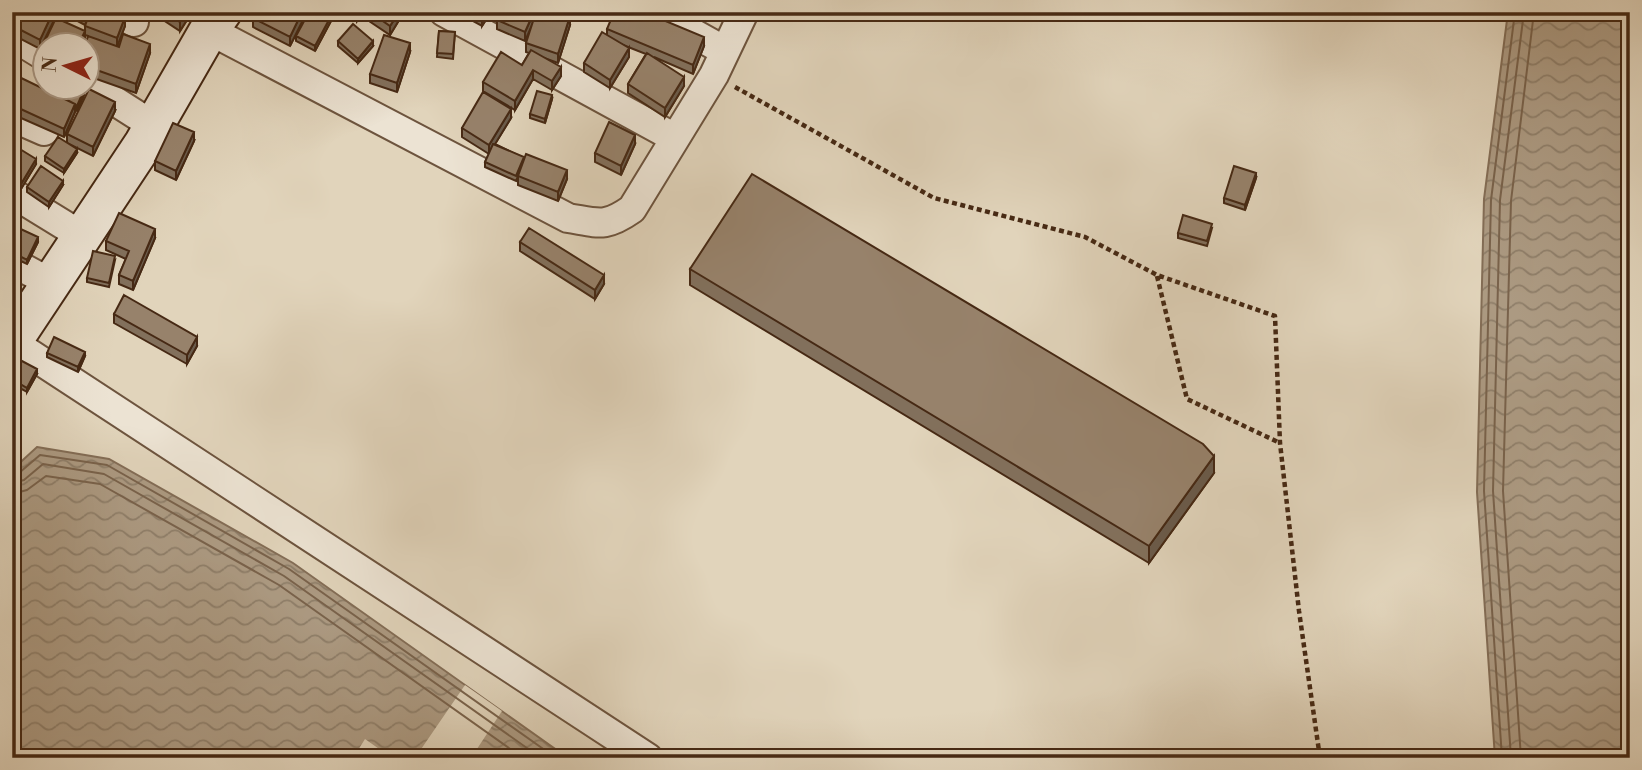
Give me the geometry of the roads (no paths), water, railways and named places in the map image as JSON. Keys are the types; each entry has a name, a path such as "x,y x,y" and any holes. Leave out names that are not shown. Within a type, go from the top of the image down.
{"street":[{"path":"444,12 675,138"},
{"path":"655,12 719,63"},
{"path":"648,758 12,342 154,126 216,21 568,218 600,223 616,220 632,209 719,63 744,12"},
{"path":"12,36 32,48"},
{"path":"102,93 154,126"},
{"path":"12,117 44,131"},
{"path":"12,193 82,236"},
{"path":"12,262 51,283"}],"water":[{"path":"1508,12 1630,12 1630,758 1495,758 1477,492 1484,199"},
{"path":"37,447 109,459 293,563 568,758 12,758 12,470"}]}
